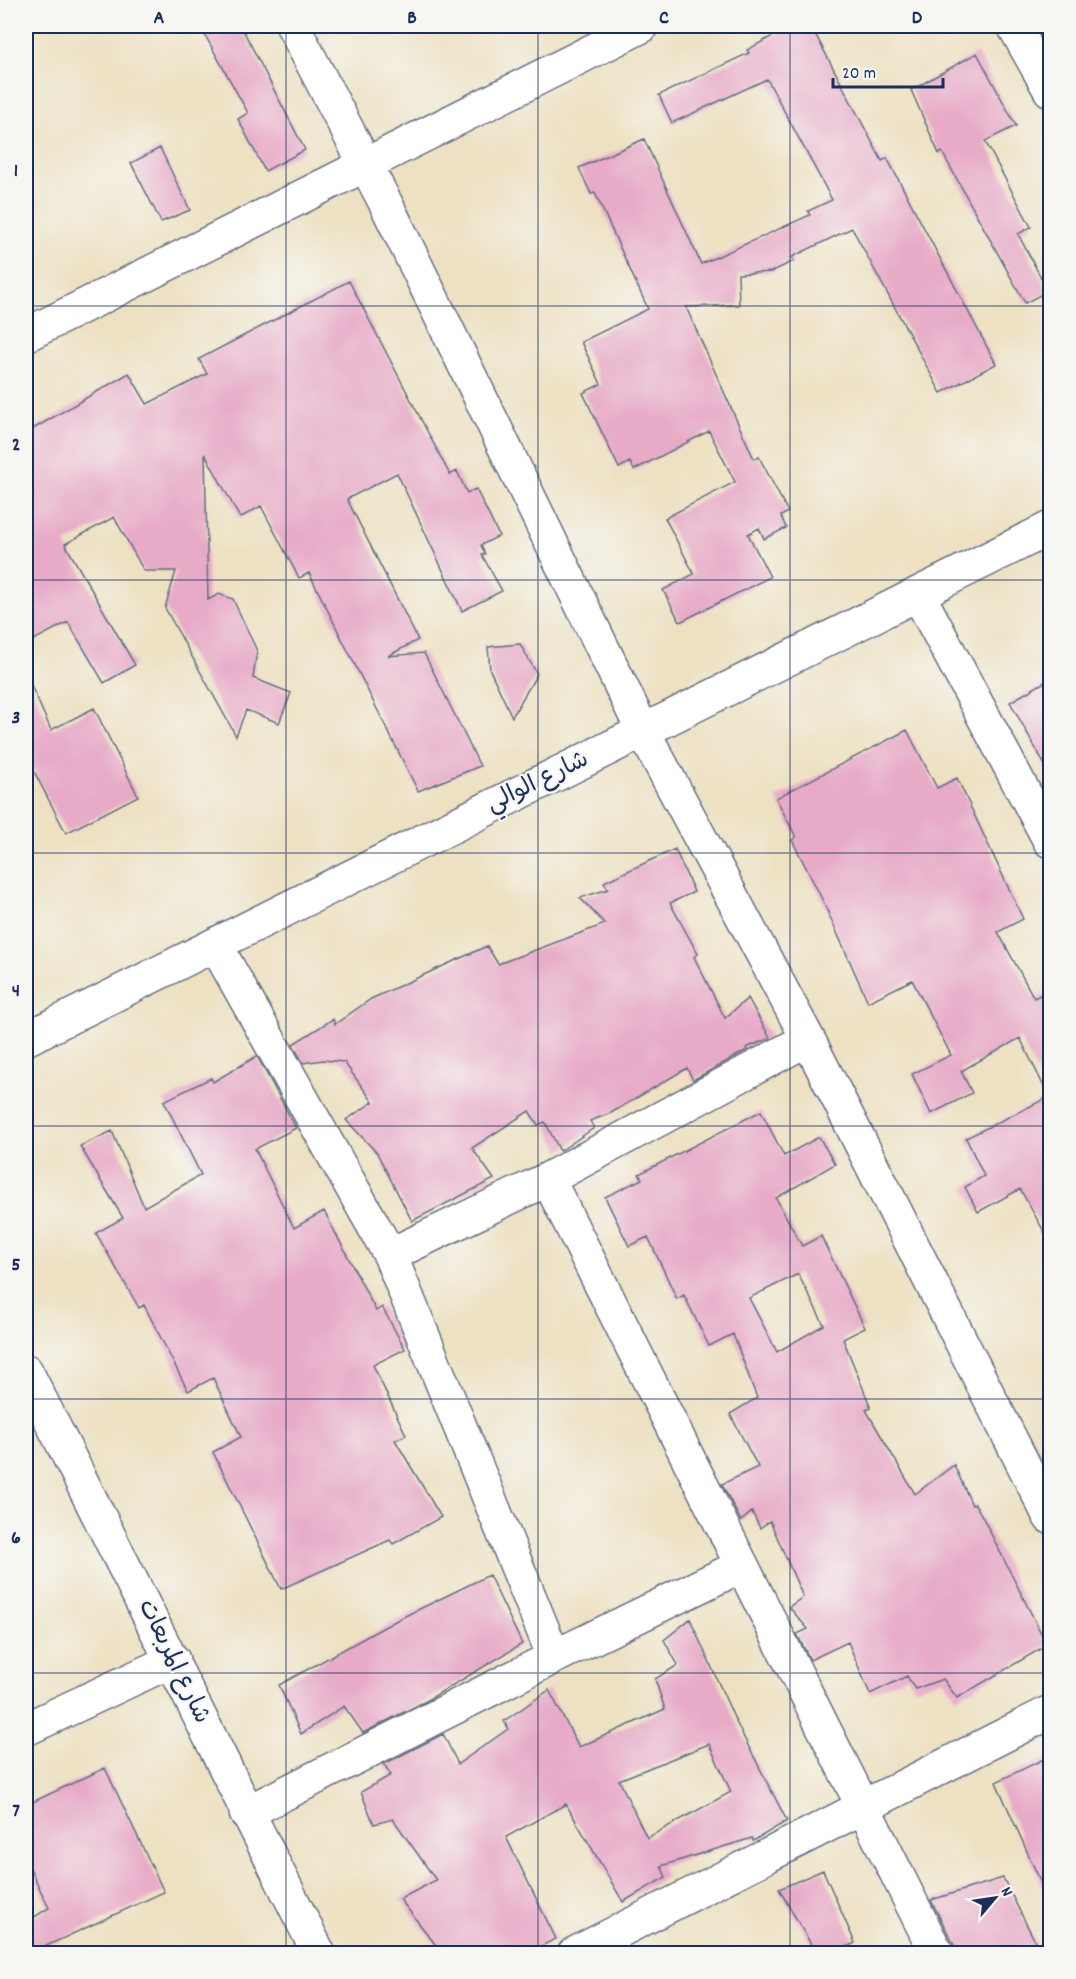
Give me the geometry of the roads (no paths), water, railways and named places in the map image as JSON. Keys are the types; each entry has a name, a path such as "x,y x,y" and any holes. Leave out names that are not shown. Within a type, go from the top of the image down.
{"street":[{"path":"293,26 366,165 643,731 808,1039 1050,1516"},
{"path":"26,335 642,26"},
{"path":"1014,26 1050,90"},
{"name":"شارع الوالي","path":"26,1039 1050,528"},
{"path":"918,594 1050,841"},
{"path":"216,946 390,1255 554,1656"},
{"path":"390,1255 548,1179 808,1039"},
{"path":"548,1179 937,1953"},
{"name":"شارع المربعات","path":"26,1371 173,1660 246,1813 319,1953"},
{"path":"246,1813 554,1656 741,1566"},
{"path":"26,1729 173,1660"},
{"path":"574,1953 1050,1712"}]}
